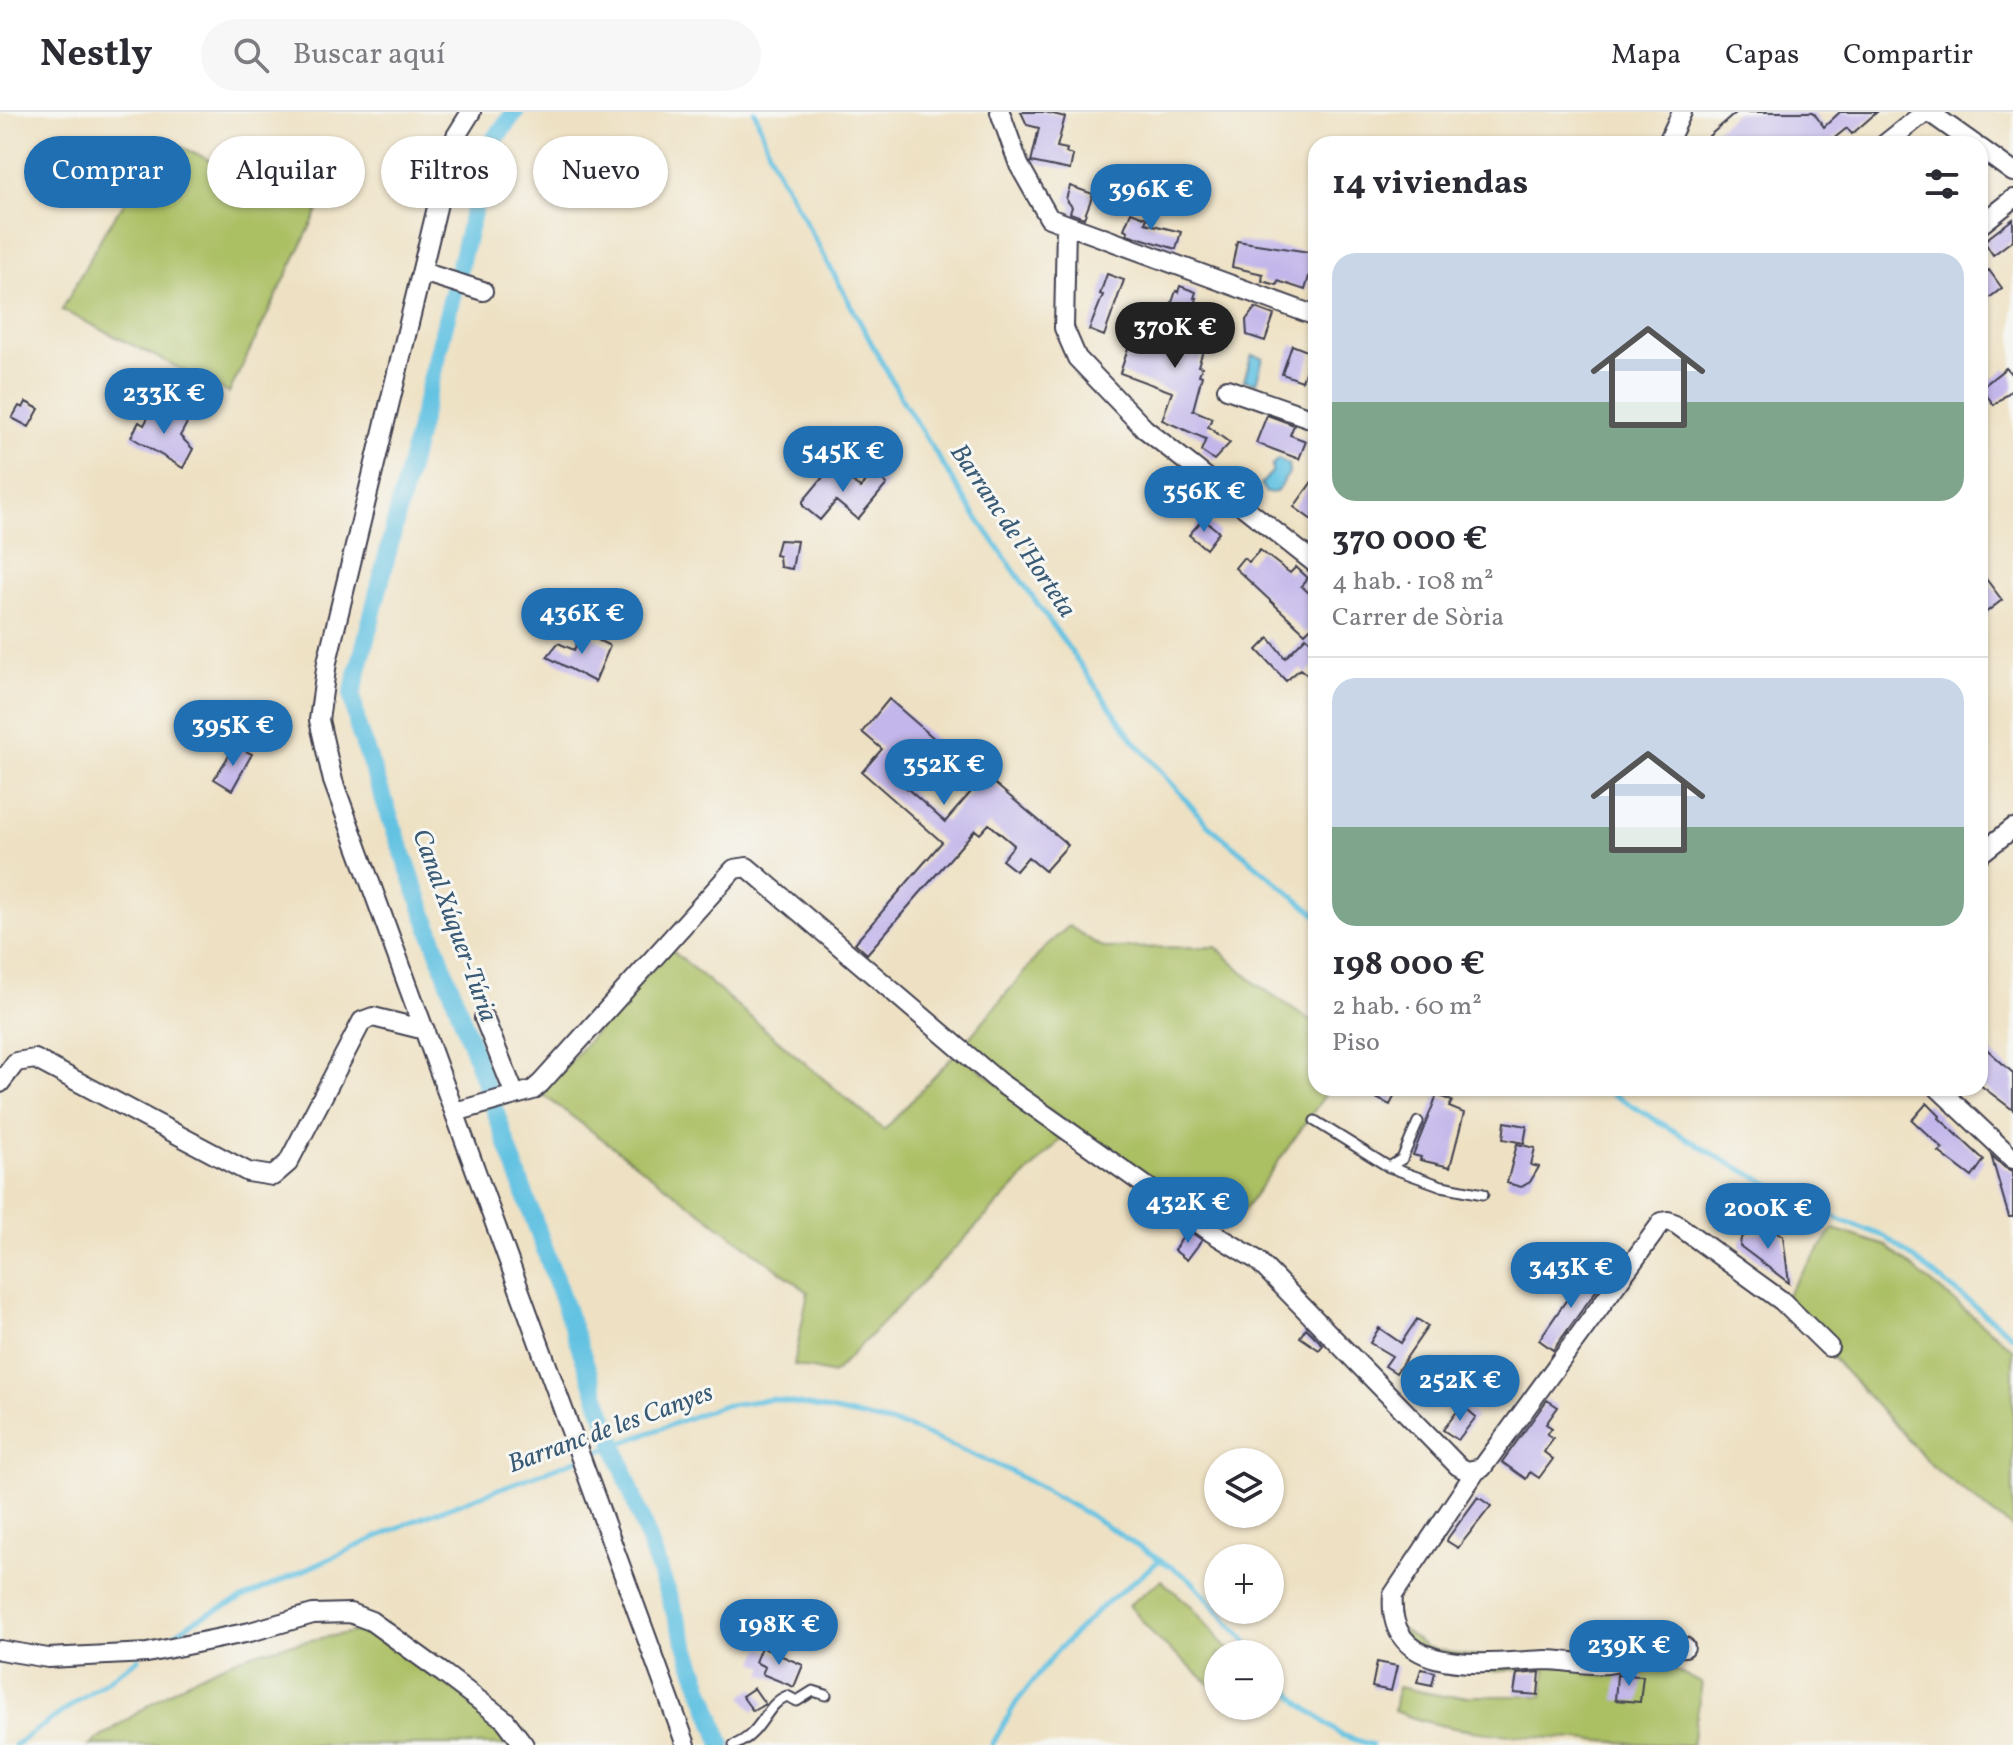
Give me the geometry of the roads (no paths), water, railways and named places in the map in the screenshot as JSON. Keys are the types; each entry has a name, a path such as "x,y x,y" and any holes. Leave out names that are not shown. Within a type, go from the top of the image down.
{"street":[{"path":"471,112 456,136 327,662 319,720 333,781 686,1745"},
{"path":"1000,112 1031,191 1049,218 1308,313"},
{"path":"1896,136 1927,112 1962,136"},
{"path":"1669,136 1674,115"},
{"path":"1988,154 2013,172"},
{"path":"1988,219 2013,199"},
{"path":"1066,225 1064,328 1077,358 1145,429 1308,558"},
{"path":"422,272 476,288"},
{"path":"1227,389 1308,417"},
{"path":"1988,848 2013,828"},
{"path":"455,1112 533,1090 734,869 747,867 999,1082 1211,1232 1257,1260 1458,1466 1467,1471 1482,1468 1662,1222 1676,1224 1782,1301 1829,1347"},
{"path":"0,1083 16,1062 35,1059 248,1172 273,1176 288,1163 362,1021 373,1017 425,1030"},
{"path":"484,1018 511,1096"},
{"path":"1946,1096 2013,1159"},
{"path":"1476,1471 1393,1595 1391,1611 1408,1644 1429,1657 1452,1663 1552,1660 1605,1664 1685,1647"},
{"path":"0,1650 48,1658 147,1653 250,1632 313,1614 350,1613 371,1621 505,1720 524,1745"}],"lane":[{"path":"1315,1121 1389,1167 1442,1186 1483,1194"},
{"path":"1389,1167 1402,1159 1418,1122"},
{"path":"738,1743 754,1734 778,1699 787,1696 797,1701 813,1691 826,1695"}],"water":[{"path":"1252,355 1263,358 1256,383 1244,380"},
{"path":"1278,459 1288,464 1289,473 1276,492 1266,493 1261,484"}],"waterway":[{"name":"Canal Xúquer-Túria","path":"515,112 490,145 352,695 358,728 722,1745"},
{"name":"Barranc de l'Horteta","path":"755,112 773,162 904,403 973,512 1132,738 1207,824 1308,908"},
{"name":"Barranc de l'Horteta","path":"1615,1096 1725,1161 1841,1220 1886,1237 2013,1336"},
{"name":"Barranc de les Canyes","path":"163,1642 197,1619 415,1520 721,1406 772,1399 908,1427 1006,1469 1089,1515 1190,1579 1244,1640"},
{"path":"992,1745 1016,1703 1056,1652 1099,1609 1160,1560"},
{"name":"Barranc de les Canyes","path":"15,1745 138,1659"},
{"name":"Barranc de les Canyes","path":"1284,1684 1300,1703 1341,1735 1372,1745"}]}
